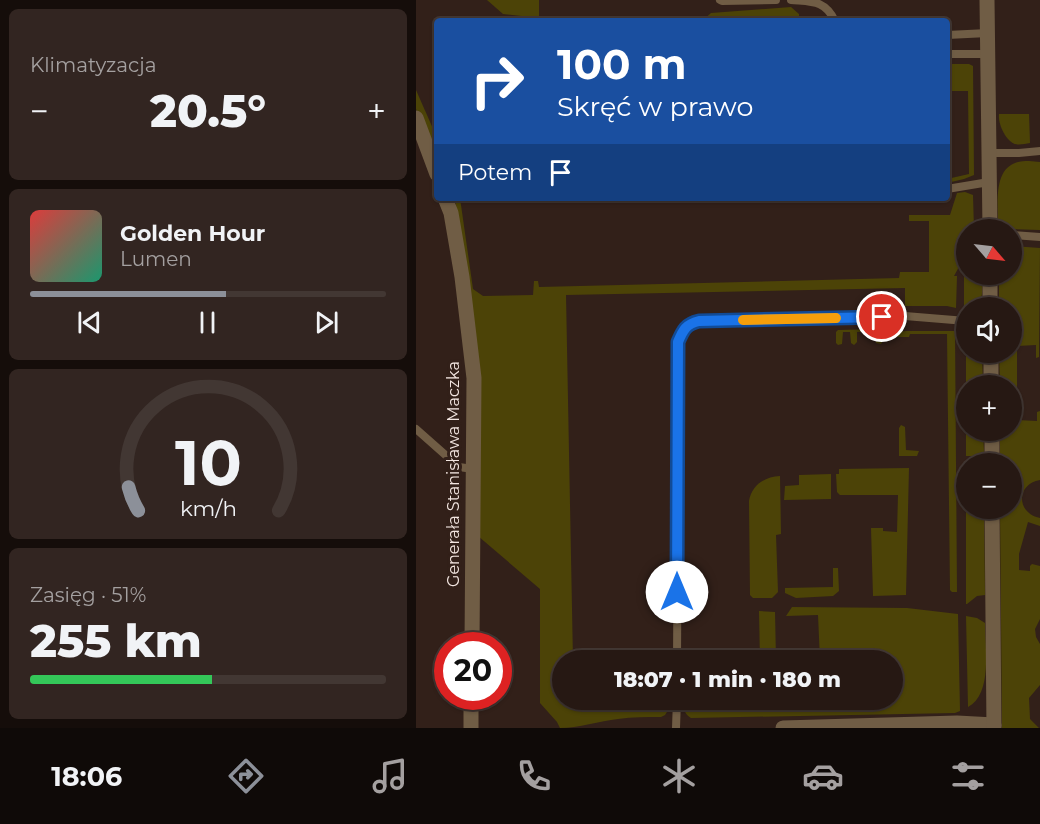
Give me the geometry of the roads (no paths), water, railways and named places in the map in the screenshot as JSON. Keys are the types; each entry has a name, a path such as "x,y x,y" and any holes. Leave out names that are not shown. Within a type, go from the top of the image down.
{"street":[{"path":"988,0 990,219"},
{"path":"416,118 434,166"},
{"name":"Generała Stanisława Maczka","path":"446,201 451,213 462,277 474,378 472,632"},
{"path":"783,728 956,723 994,727 992,519"},
{"path":"471,710 471,728"}],"lane":[{"path":"720,0 722,2 776,0"},
{"path":"791,0 816,3 829,9 834,18"},
{"path":"950,35 988,33"},
{"path":"950,54 988,54"},
{"path":"989,153 1040,151"},
{"path":"950,188 989,182"},
{"path":"1022,236 1040,237"},
{"path":"677,650 678,342 682,331 690,323 699,321 905,316 956,320"},
{"path":"416,429 459,467 473,469"},
{"path":"676,728 677,710"}]}
